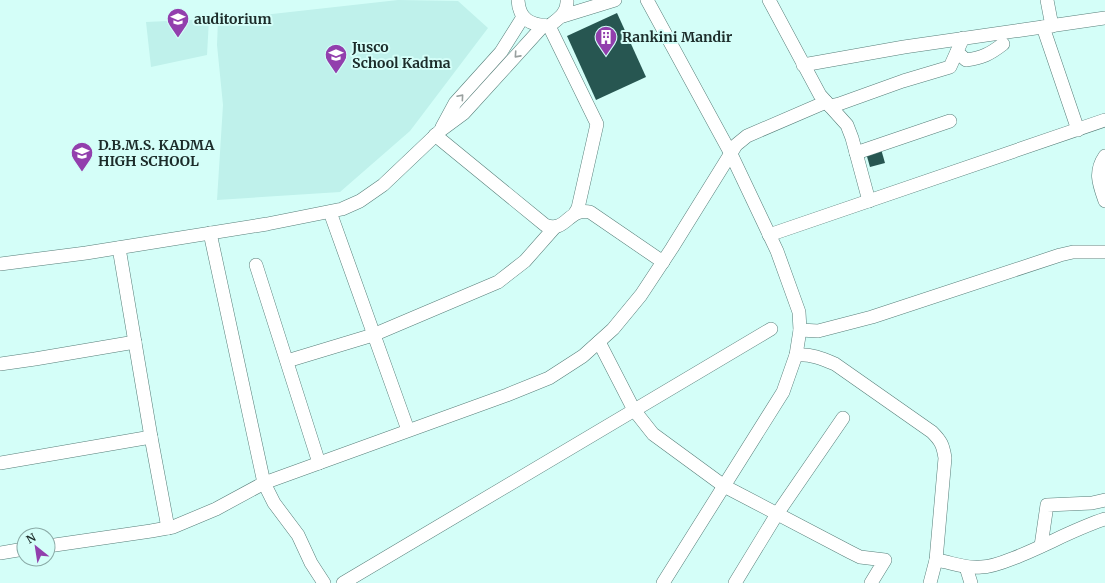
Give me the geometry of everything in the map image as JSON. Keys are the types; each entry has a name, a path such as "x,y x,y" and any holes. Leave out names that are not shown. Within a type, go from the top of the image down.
{"street":[{"path":"518,0 518,7 523,17 532,24 546,26"},
{"path":"563,16 567,5 567,0"},
{"path":"0,264 119,248 342,209 360,201 383,185 438,133 464,113 546,26 563,16 615,0"},
{"path":"647,0 731,154 769,235 792,290 799,312 800,330 796,355 782,392 663,583"},
{"path":"769,0 820,95 847,125 869,201"},
{"path":"1047,0 1048,26 1078,130"},
{"path":"438,133 456,104 501,52 523,17"},
{"path":"803,65 904,47 1105,18"},
{"path":"546,26 597,124 578,208 575,213"},
{"path":"56,545 168,528 195,519 264,483 549,378 583,356 599,342 613,329 641,295 736,145 747,136 828,104 839,104 903,81 950,67 964,38"},
{"path":"957,52 966,60 974,59 984,57 1003,44"},
{"path":"769,235 1105,120"},
{"path":"856,152 950,121"},
{"path":"438,133 545,225 555,227"},
{"path":"1105,156 1098,169 1100,187 1105,201"},
{"path":"287,361 373,334 498,282 524,261 555,227 559,226 575,213 583,210 590,212 663,262"},
{"path":"330,212 408,430"},
{"path":"210,233 264,483 274,503 298,535 311,563 324,583"},
{"path":"119,248 168,528"},
{"path":"800,330 818,331 872,317 1060,255 1073,252 1105,252"},
{"path":"256,265 320,462"},
{"path":"343,583 770,329"},
{"path":"0,364 135,342"},
{"path":"599,342 634,410 654,434 724,486 850,552 866,558 885,560 871,583"},
{"path":"796,355 806,354 819,357 835,364 932,432 939,439 943,446 945,458 936,560 930,583"},
{"path":"735,583 777,514 843,418"},
{"path":"0,463 151,437"},
{"path":"1041,546 1047,505 1092,503 1105,500"},
{"path":"936,560 966,567 982,568 1001,563 1105,519"},
{"path":"0,553 16,550"},
{"path":"966,567 971,583"}],"shaded area":[{"name":"Jusco School Kadma","path":"398,0 458,1 488,28 410,131 340,192 217,200 223,105 217,45 218,20"},
{"name":"auditorium","path":"209,19 207,55 151,67 146,22"}],"building":[{"name":"Rankini Mandir","path":"617,13 646,77 596,100 567,36"},
{"path":"881,149 885,163 870,167 866,153"}],"place":[{"name":"auditorium","path":"178,38"},
{"name":"Rankini Mandir","path":"606,56"},
{"name":"Jusco School Kadma","path":"336,74"},
{"name":"D.B.M.S. KADMA HIGH SCHOOL","path":"82,172"}]}
